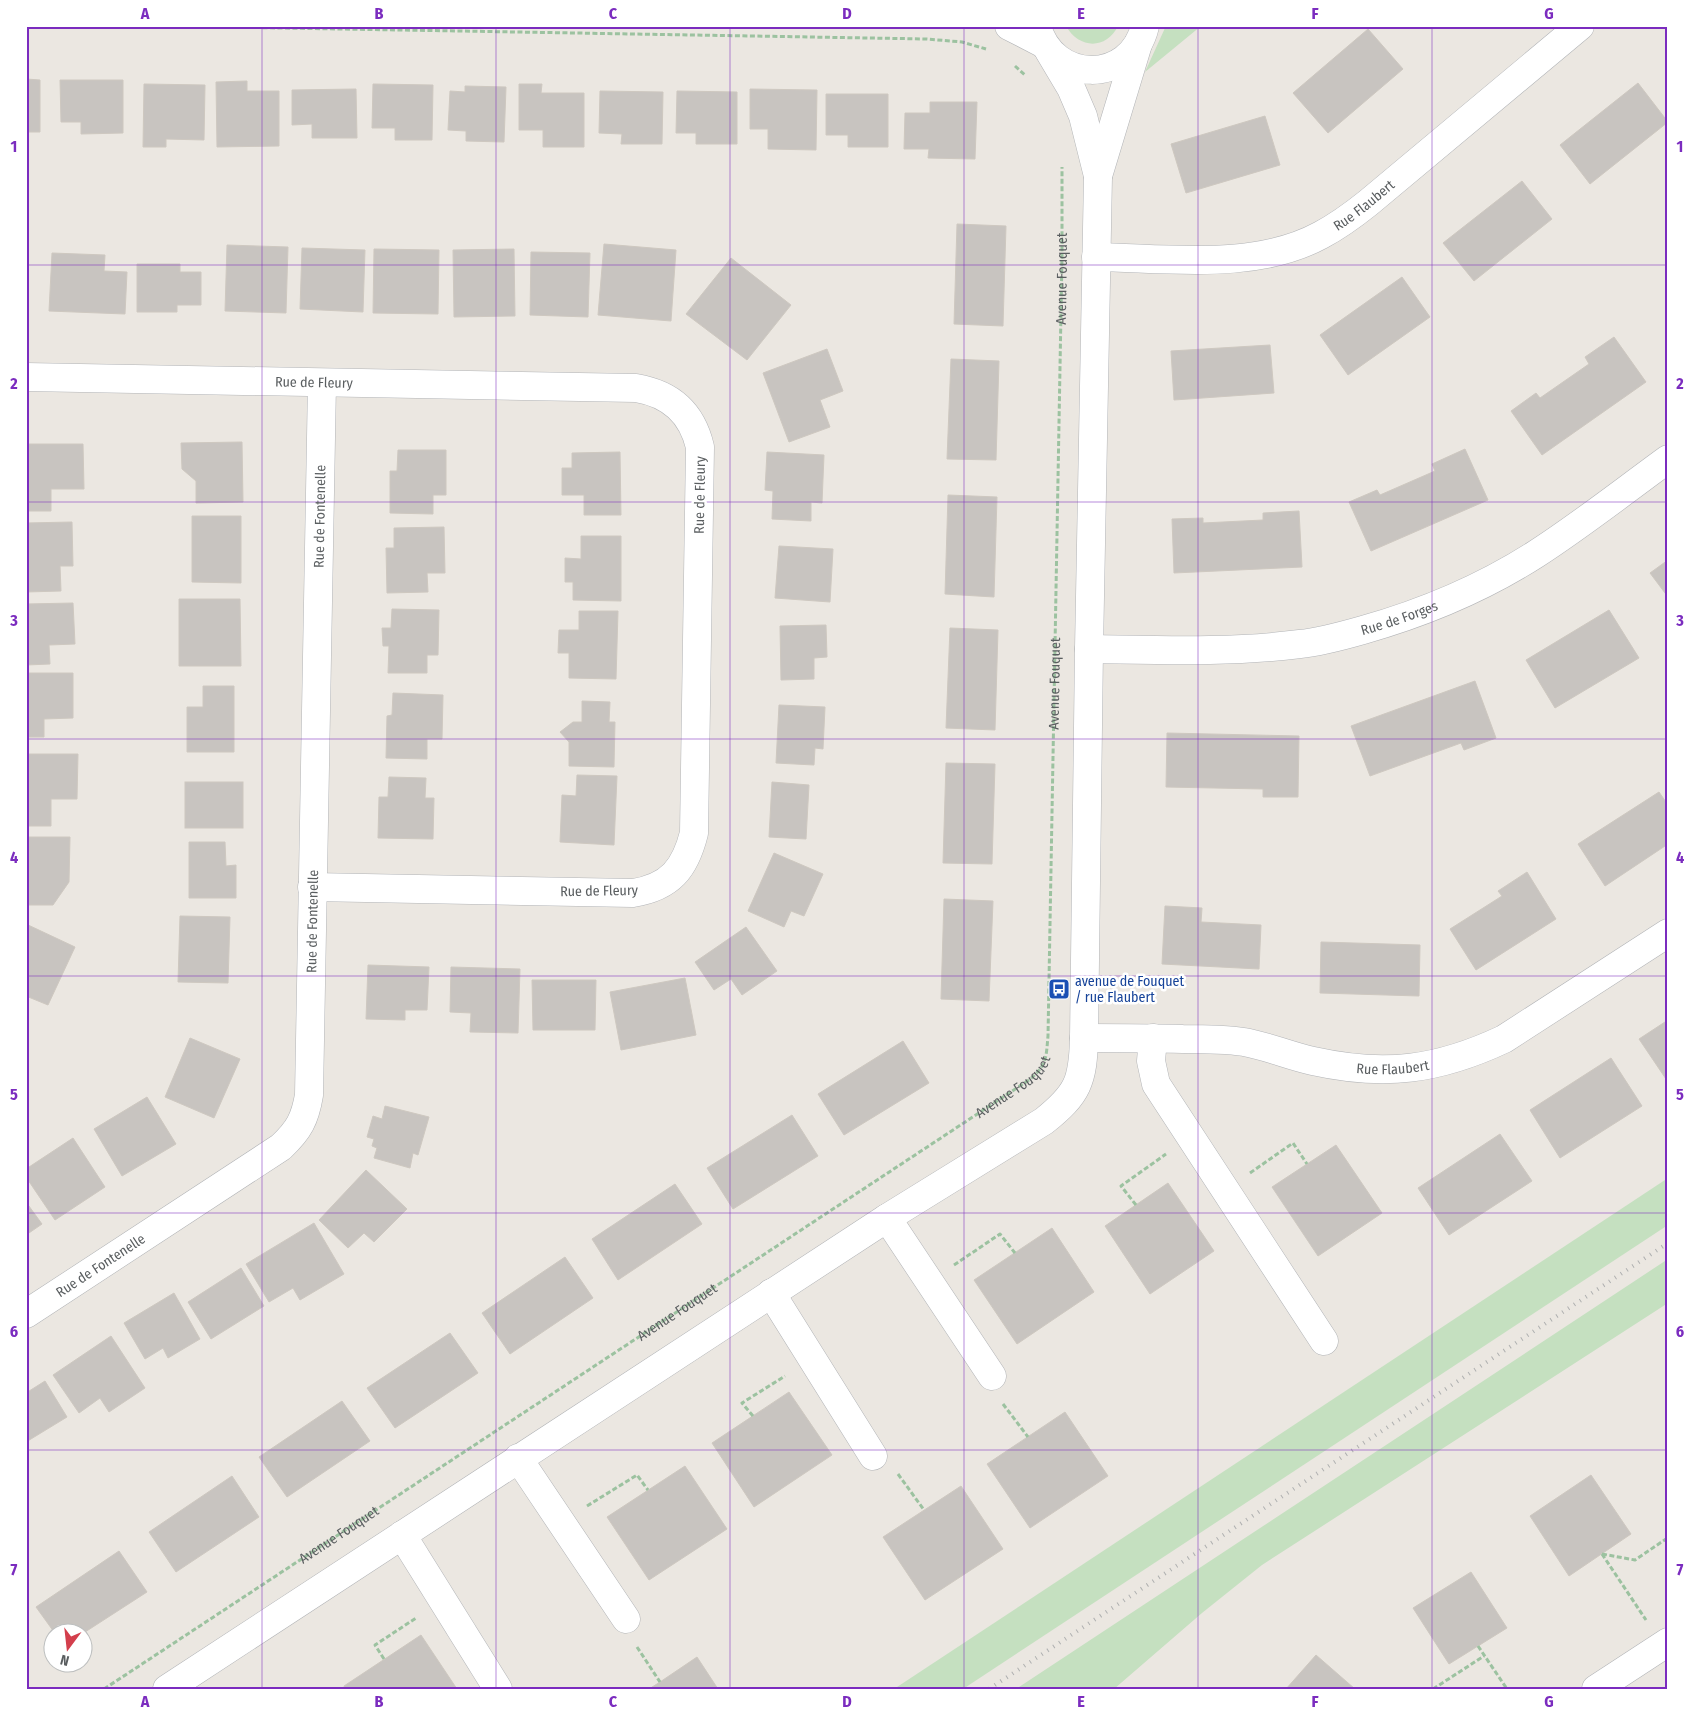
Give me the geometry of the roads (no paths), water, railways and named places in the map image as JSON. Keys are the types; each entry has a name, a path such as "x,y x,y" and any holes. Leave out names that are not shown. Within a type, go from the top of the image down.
{"street":[{"path":"1009,26 1044,41 1062,62 1087,70 1096,70 1120,62 1127,57 1142,35"},
{"name":"Rue Flaubert","path":"1096,257 1235,259 1261,256 1291,248 1320,236 1344,222 1368,203 1580,26"},
{"path":"1098,176 1142,35"},
{"path":"167,1689 887,1218 1044,1121 1072,1095 1081,1078 1084,1061 1088,649 1098,176 1083,116 1071,88 1044,41"},
{"name":"Rue de Fleury","path":"26,377 636,388 651,390 674,403 687,416 696,431 700,447 694,833 690,849 683,864 673,876 649,890 633,893 312,887"},
{"name":"Rue de Fontenelle","path":"26,1314 281,1147 300,1126 306,1111 308,1095 322,383"},
{"name":"Rue de Forges","path":"1088,649 1257,648 1325,640 1383,624 1449,600 1511,569 1557,540 1668,459"},
{"name":"Rue Flaubert","path":"1084,1038 1153,1038 1245,1042 1311,1061 1346,1068 1379,1070 1411,1068 1446,1062 1477,1052 1504,1039 1668,933"},
{"path":"1153,1038 1151,1061 1156,1084 1324,1342"},
{"path":"887,1218 992,1376"},
{"path":"771,1294 873,1456"},
{"path":"518,1458 626,1619"},
{"path":"402,1535 498,1689"},
{"path":"1596,1689 1665,1644"}],"railway":[{"path":"989,1689 1668,1243"}],"place":[{"name":"avenue de Fouquet / rue Flaubert","path":"1059,989"}]}
